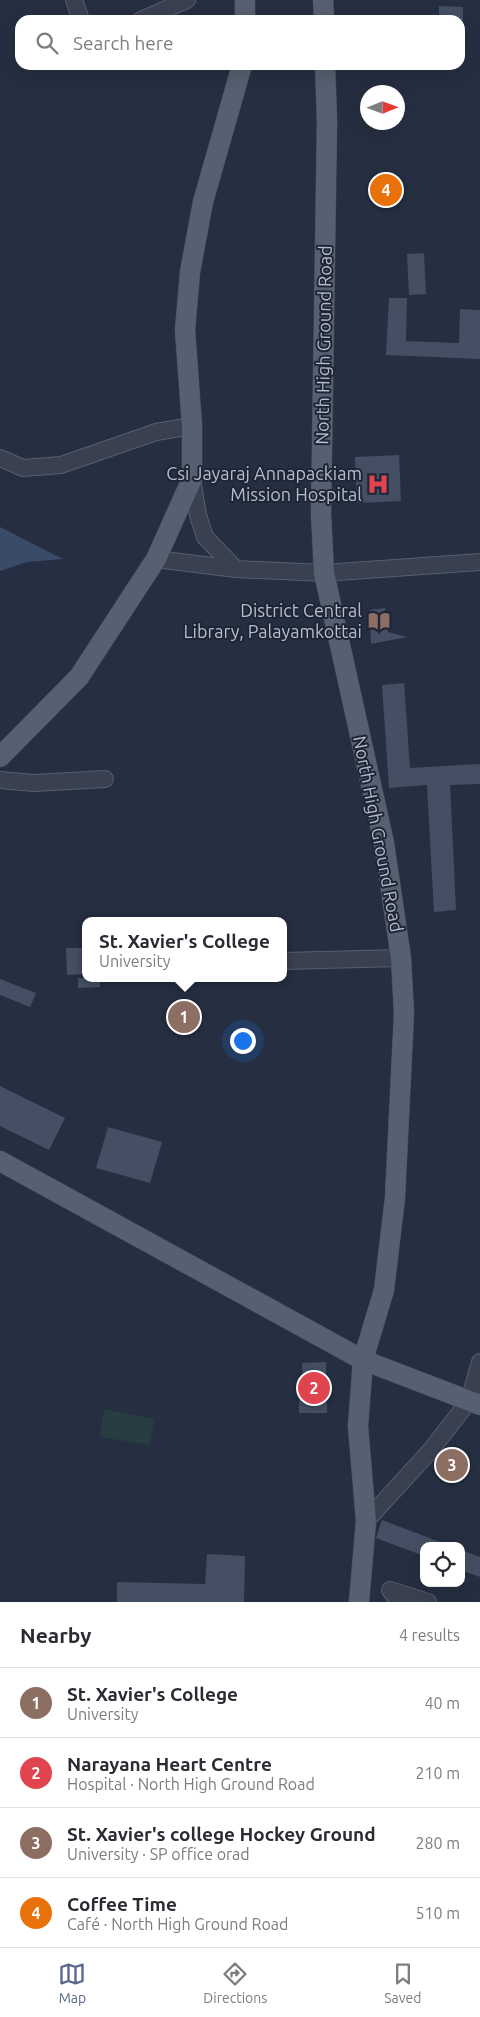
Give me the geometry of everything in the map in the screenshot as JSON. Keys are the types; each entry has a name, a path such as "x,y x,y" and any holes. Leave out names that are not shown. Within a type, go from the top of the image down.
{"main road":[{"path":"245,0 245,15"},
{"path":"323,0 324,15"},
{"path":"0,758 80,677 156,559 192,480 192,426 185,330 190,272 203,202 241,70"},
{"name":"North High Ground Road","path":"325,70 327,121 321,514 324,573 384,842 402,958 404,1013 395,1198 384,1290 363,1360 358,1426 366,1521 359,1602"},
{"path":"0,1161 363,1360 475,1403"}],"street":[{"path":"74,0 79,15"},
{"path":"152,15 187,0"},
{"path":"0,458 23,468 61,465 156,432 192,426"},
{"path":"192,480 198,515 205,537 236,569"},
{"path":"156,559 236,569 324,573 480,562"},
{"path":"0,780 34,782 105,779"},
{"path":"287,961 402,958"},
{"path":"366,1521 475,1403 480,1362"},
{"path":"399,1602 390,1590 428,1602"}],"green space":[{"path":"104,1409 154,1419 150,1445 100,1437"}],"water":[{"path":"0,527 63,559 27,562 0,571"}],"building":[{"path":"439,6 463,7 463,15 439,15"},
{"path":"424,253 426,294 409,295 407,254"},
{"path":"389,298 407,298 406,341 459,343 460,309 480,310 480,359 386,355"},
{"path":"399,455 401,501 357,503 355,457"},
{"name":"District Central Library, Palayamkottai","path":"385,608 388,632 407,637 371,644 370,610"},
{"path":"404,683 410,768 480,764 480,784 450,785 456,910 434,912 427,785 389,788 382,685"},
{"path":"66,948 82,948 82,974 67,975"},
{"path":"78,978 82,978 82,982 100,982 100,987 78,988"},
{"path":"0,979 36,993 30,1007 0,995"},
{"path":"0,1086 65,1118 49,1150 0,1126"},
{"path":"108,1127 162,1142 150,1183 96,1168"},
{"path":"326,1362 327,1413 299,1413 299,1393 303,1393 302,1363"},
{"path":"382,1520 440,1542 420,1542 420,1554 376,1538"},
{"path":"465,1551 480,1557 480,1577 465,1571"},
{"path":"207,1554 245,1556 244,1602 117,1602 117,1582 205,1584"}],"place":[{"name":"Coffee Time","path":"386,190"},
{"name":"Csi Jayaraj Annapackiam Mission Hospital","path":"378,484"},
{"name":"District Central Library, Palayamkottai","path":"379,621"},
{"name":"St. Xavier's College","path":"184,1017"},
{"name":"Narayana Heart Centre","path":"314,1388"},
{"name":"St. Xavier's college Hockey Ground","path":"452,1465"}]}
